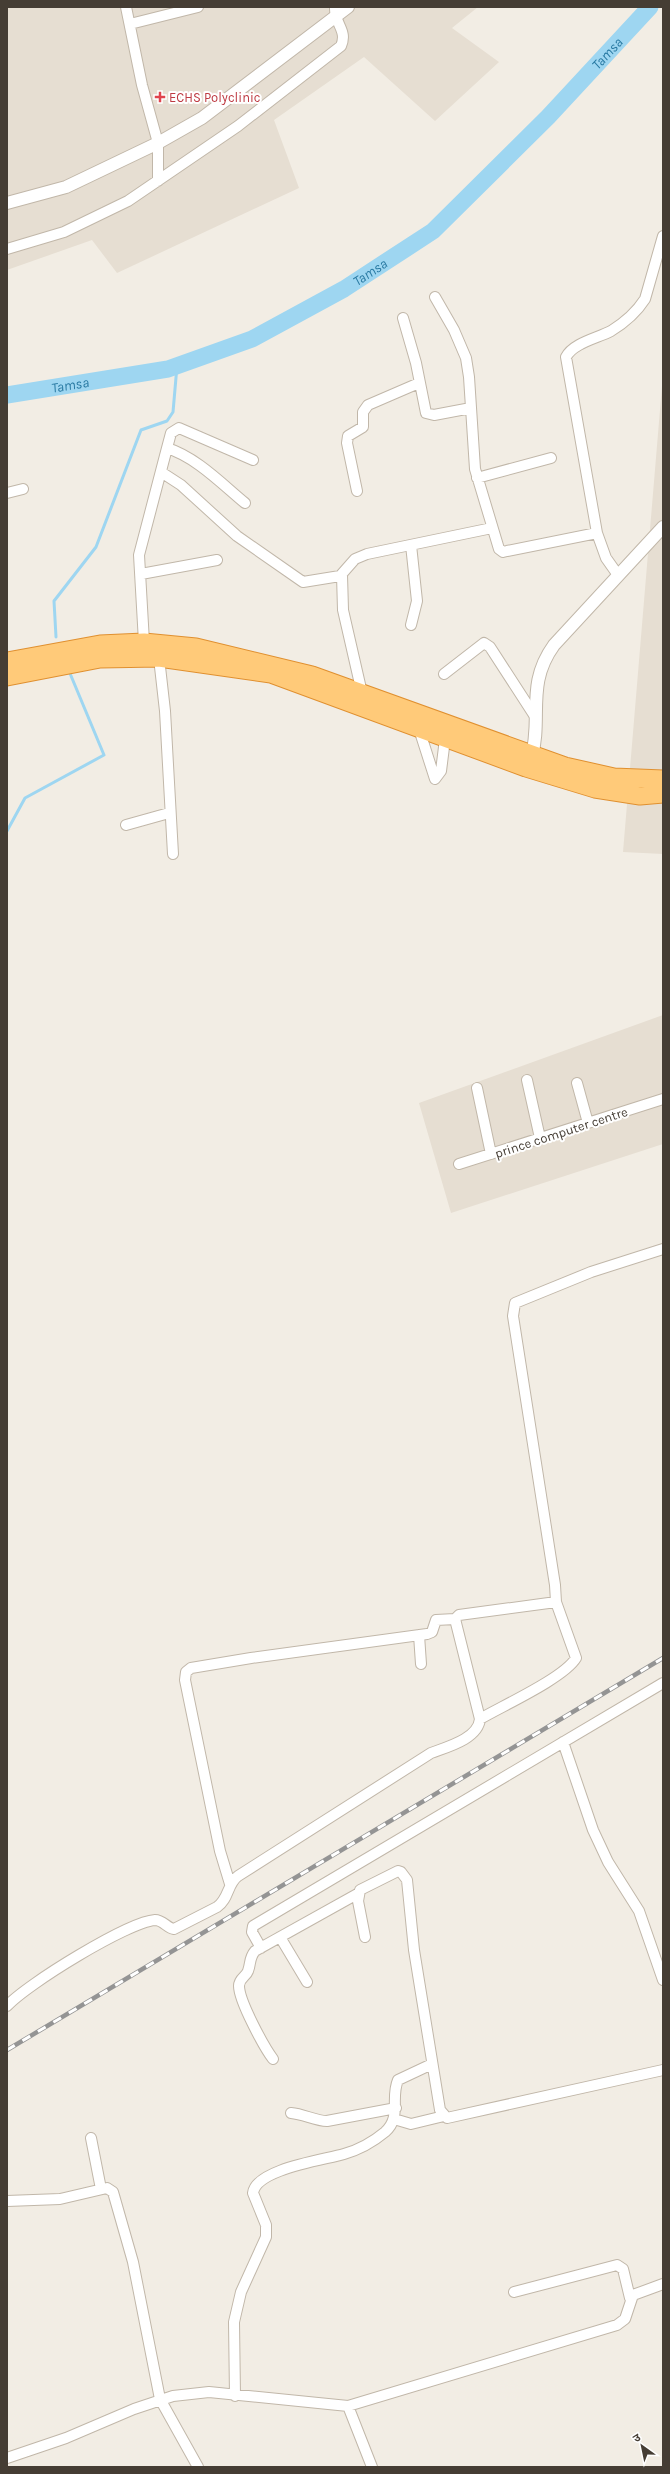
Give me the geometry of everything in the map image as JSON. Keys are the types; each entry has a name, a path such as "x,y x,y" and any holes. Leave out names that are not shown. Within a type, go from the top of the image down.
{"highway":[{"path":"7,661 100,644 144,642 196,647 312,674 362,692 595,789 640,796 663,794"},
{"path":"7,677 100,659 159,658 272,674 336,696 445,739 530,762 565,766 608,776 663,779"}],"street":[{"path":"126,7 142,85 158,143 158,181"},
{"path":"130,24 198,7"},
{"path":"7,203 66,187 158,143 202,118 334,12 348,7"},
{"path":"7,249 64,232 96,218 128,201 244,122 336,52 344,40 342,30 334,12"},
{"path":"618,575 606,558 597,533 566,357 573,349 620,324 641,305 645,299 663,236"},
{"path":"435,297 452,325 463,350 468,367 474,462 477,478 499,549 503,552 597,533"},
{"path":"403,318 424,408 428,414 471,408"},
{"path":"357,491 347,443 348,436 363,427 363,412 368,405 419,383"},
{"path":"144,642 141,544 171,433 179,428 253,460"},
{"path":"167,448 178,452 212,476 245,503"},
{"path":"477,478 550,458"},
{"path":"161,472 181,485 236,536 300,581 307,583 342,575 358,557 492,528"},
{"path":"7,493 22,489"},
{"path":"530,762 536,718 536,685 544,659 554,645 663,527"},
{"path":"411,545 417,601 411,625"},
{"path":"141,574 217,560"},
{"path":"342,575 343,610 362,692"},
{"path":"444,674 480,644 484,643 490,647 536,718"},
{"path":"159,658 165,711 169,813 173,854"},
{"path":"419,729 435,779 441,771 445,739"},
{"path":"126,825 169,813"},
{"path":"527,1080 540,1138"},
{"path":"577,1083 588,1122"},
{"path":"477,1088 492,1154"},
{"name":"prince computer centre","path":"459,1164 663,1099"},
{"path":"480,1719 549,1679 573,1663 576,1653 556,1602 555,1585 526,1408 513,1308 515,1303 530,1295 663,1249"},
{"path":"230,1884 220,1851 185,1680 186,1672 191,1668 252,1658 419,1635 432,1632 434,1621 438,1619 455,1618 460,1615 556,1602"},
{"path":"7,2006 40,1979 124,1931 151,1920 158,1920 174,1929 184,1926 223,1903 230,1884 238,1876 431,1753 460,1741 475,1731 479,1725 480,1719 455,1618"},
{"path":"419,1635 421,1664"},
{"path":"261,1948 252,1932 253,1926 663,1683"},
{"path":"563,1742 596,1837 608,1862 639,1911 663,1980"},
{"path":"273,2059 259,2036 239,1985 248,1971 251,1956 261,1948 359,1893 364,1886 398,1871 406,1876 414,1950 432,2064 440,2110 444,2116"},
{"path":"359,1893 358,1901 365,1936"},
{"path":"280,1937 307,1982"},
{"path":"236,2396 234,2322 241,2292 266,2237 266,2225 254,2198 253,2189 260,2181 277,2173 300,2164 344,2154 365,2145 385,2132 394,2119 398,2080 432,2064"},
{"path":"394,2119 411,2124 444,2116 454,2117 663,2070"},
{"path":"291,2113 306,2114 322,2121 327,2121 396,2108"},
{"path":"91,2138 101,2189"},
{"path":"7,2201 60,2199 101,2189 110,2190 115,2198 133,2262 160,2400 198,2467"},
{"path":"7,2458 66,2438 160,2400 198,2393 209,2392 236,2396 348,2406 617,2325 627,2315 630,2298 623,2269 616,2265 514,2292"},
{"path":"630,2298 643,2290 663,2284"},
{"path":"348,2406 372,2467"}],"shaded area":[{"path":"7,7 478,7 452,28 499,62 435,121 364,57 274,120 299,188 117,273 92,240 7,270"},
{"path":"663,374 663,854 623,852"},
{"path":"663,1015 663,1144 451,1213 419,1103"}],"waterway":[{"name":"Tamsa","path":"7,395 168,369 252,339 344,289 433,231 548,117 650,7"},
{"path":"56,637 54,601 96,547 141,430 167,421 173,412 177,366"},
{"path":"7,831 25,798 104,755 69,671"}],"railway":[{"path":"7,2050 663,1658"}],"place":[{"name":"ECHS Polyclinic","path":"160,97"}]}
